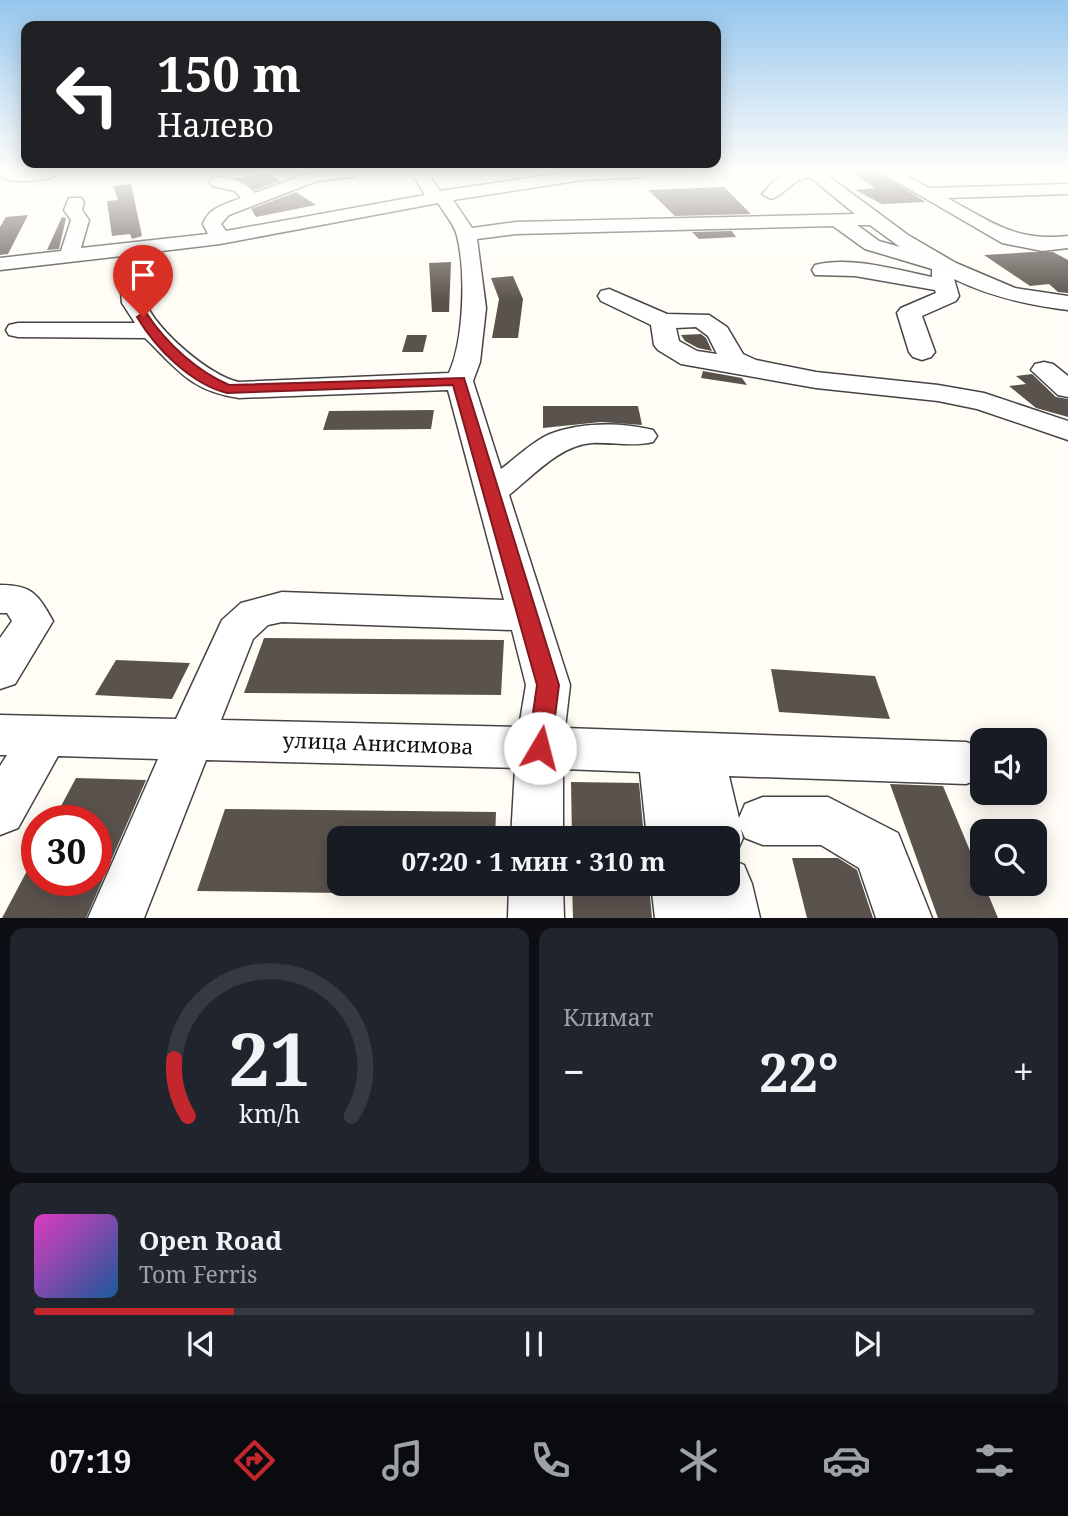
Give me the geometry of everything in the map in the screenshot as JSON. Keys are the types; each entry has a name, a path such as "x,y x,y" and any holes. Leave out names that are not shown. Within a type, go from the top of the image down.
{"street":[{"path":"71,255 70,243 79,232 80,220 76,215"},
{"path":"218,215 212,224 220,238"},
{"path":"0,264 220,238 306,215"},
{"path":"453,215 467,234 474,308 467,362 459,381 530,616 548,685 540,748 537,826"},
{"path":"868,215 945,282"},
{"path":"894,215 904,219"},
{"path":"966,215 1009,239 1042,245 1068,242"},
{"path":"467,234 516,228 873,219"},
{"path":"837,220 872,245 945,282 1002,291"},
{"path":"155,246 131,281 134,303 152,331 202,378 227,389 459,381"},
{"path":"823,270 855,270 945,282 1002,291 1062,305"},
{"path":"922,352 909,313 945,282"},
{"path":"609,296 663,321 700,320 710,325 718,332 733,359 748,368"},
{"path":"663,321 667,345 690,358 816,380 938,393 984,402 1068,431"},
{"path":"18,330 152,331"},
{"path":"1044,370 1068,389"},
{"path":"492,492 559,441 591,434 642,436"},
{"path":"0,599 18,599 33,621 0,672"},
{"path":"116,918 236,631 255,613 282,607 530,616"},
{"path":"0,811 22,736"},
{"name":"улица Анисимова","path":"22,736 192,738 966,763"},
{"path":"674,826 681,753"},
{"path":"681,753 712,826"},
{"path":"764,821 828,821 879,851 904,918"},
{"path":"536,918 537,896"},
{"path":"680,896 683,918"},
{"path":"727,896 732,918"}],"building":[{"path":"28,215 8,254 0,255 0,227 6,217"},
{"path":"109,215 138,215 142,236 132,239 130,234 112,236"},
{"path":"62,217 66,218 59,249 47,250"},
{"path":"732,231 736,237 699,239 692,232"},
{"path":"1053,252 1068,260 1068,293 1058,292 1049,284 1030,286 984,255"},
{"path":"451,262 449,312 432,312 429,263"},
{"path":"513,276 523,299 518,338 492,338 499,299 491,278"},
{"path":"701,334 712,351 698,348 685,341 681,335"},
{"path":"407,335 427,335 423,352 402,352"},
{"path":"703,371 742,378 747,385 701,378"},
{"path":"1032,374 1056,397 1068,399 1068,417 1036,408 1009,386 1026,384 1016,376"},
{"path":"543,406 638,406 642,425 601,422 543,428"},
{"path":"434,410 431,429 323,430 329,411"},
{"path":"264,638 504,640 501,695 244,693"},
{"path":"116,660 190,663 172,699 95,695"},
{"path":"771,669 875,676 890,719 779,712"},
{"path":"76,778 146,780 112,858 112,805 62,805"},
{"path":"571,782 639,783 643,826 572,826"},
{"path":"890,784 943,786 970,851 970,896 989,896 998,918 938,918"},
{"path":"225,809 496,812 495,826 327,826 327,893 197,891"},
{"path":"792,858 838,858 857,870 873,918 807,918"},
{"path":"21,882 21,896 96,896 86,918 2,918"},
{"path":"572,896 650,896 652,918 573,918"}],"route":[{"path":"143,317 152,331 202,378 227,389 459,381 530,616 548,685 540,748"}]}
